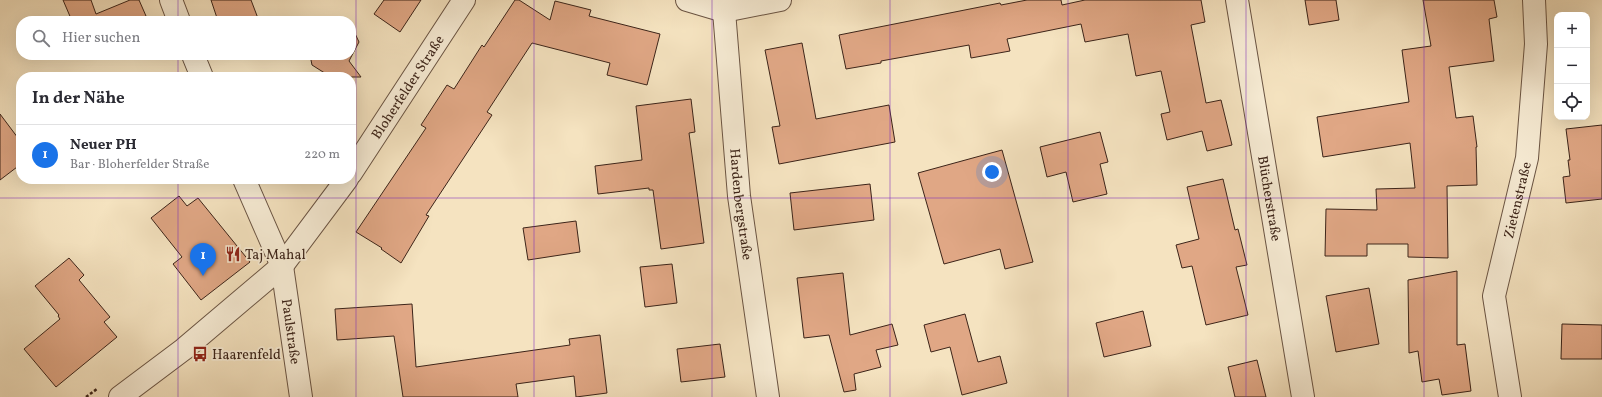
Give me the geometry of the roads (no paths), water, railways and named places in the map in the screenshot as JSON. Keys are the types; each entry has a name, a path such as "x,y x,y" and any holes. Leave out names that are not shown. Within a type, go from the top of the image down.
{"street":[{"path":"171,0 177,16"},
{"name":"Bloherfelder Straße","path":"356,165 464,0"},
{"path":"687,0 724,11 780,0"},
{"name":"Blücherstraße","path":"1237,0 1303,397"},
{"name":"Zietenstraße","path":"1510,397 1494,296 1527,158 1536,44 1534,0"},
{"name":"Hardenbergstraße","path":"724,11 739,196 768,397"},
{"path":"195,60 200,72"},
{"path":"246,184 282,266"},
{"path":"120,397 184,348 282,266 343,184"},
{"name":"Paulstraße","path":"282,266 301,397"}],"place":[{"name":"Taj Mahal","path":"233,254"},
{"name":"Neuer PH","path":"203,276"},
{"name":"Haarenfeld","path":"200,354"}]}
